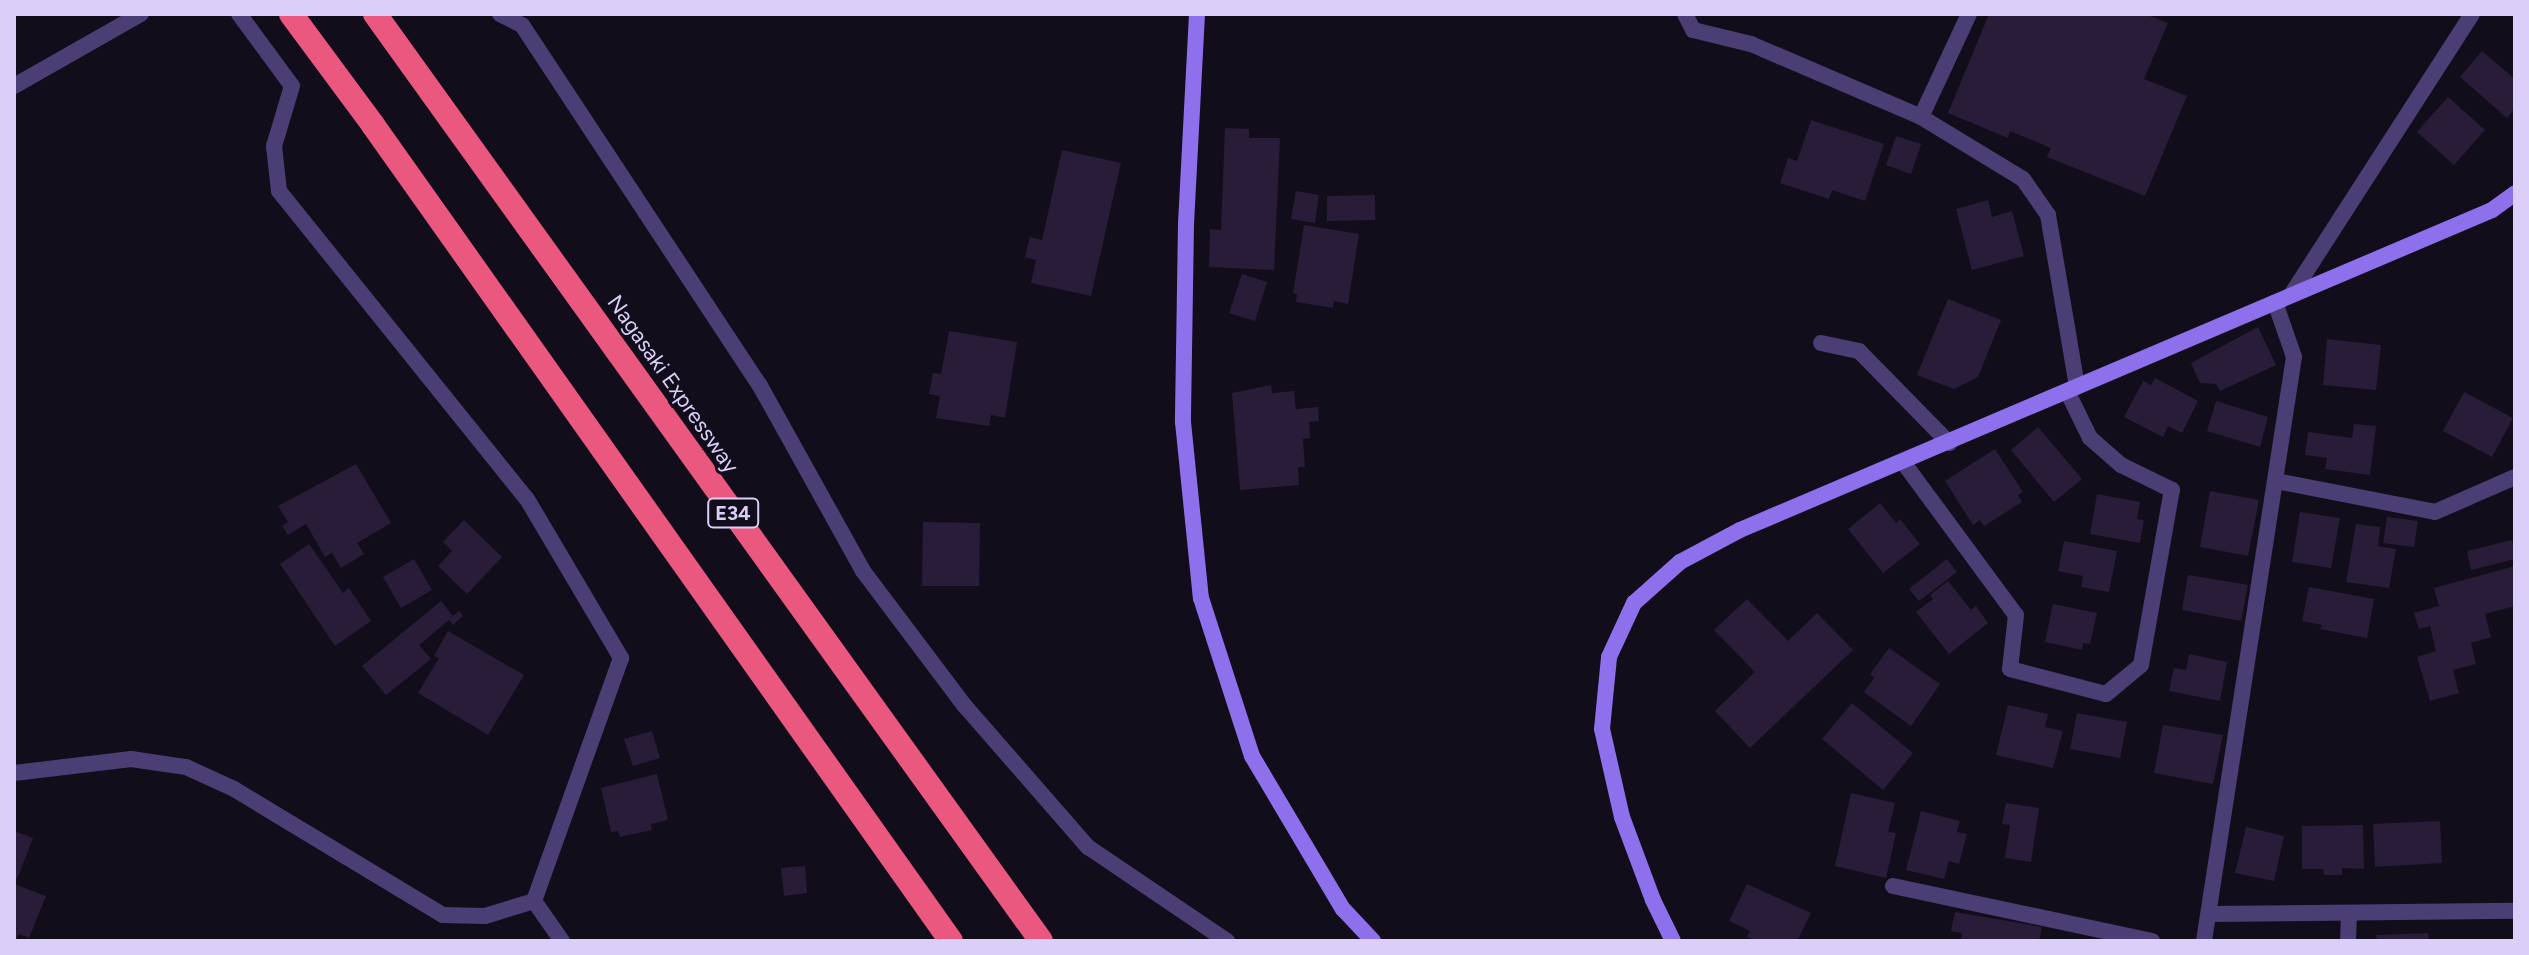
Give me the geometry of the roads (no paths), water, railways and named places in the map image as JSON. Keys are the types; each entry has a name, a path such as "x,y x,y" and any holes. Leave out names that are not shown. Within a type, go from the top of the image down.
{"highway":[{"path":"291,14 373,125 951,941"},
{"name":"Nagasaki Expressway","path":"375,14 1041,941"}],"street":[{"path":"14,86 141,14"},
{"path":"239,14 292,86 274,146 279,191 527,499 621,658 534,901"},
{"path":"500,14 522,25 759,384 863,571 964,705 1088,847 1227,941"},
{"path":"1197,14 1186,224 1183,422 1201,598 1252,756 1343,909 1373,941"},
{"path":"1685,14 1693,30 1751,44 1921,117 2023,179 2048,215 2072,389 2090,438 2121,465 2172,490 2141,665 2106,694 2010,669 2016,615 1903,462"},
{"path":"1921,117 1969,14"},
{"path":"2204,941 2294,357 2283,299 2472,14"},
{"path":"1673,941 1653,900 1622,817 1602,729 1609,657 1634,603 1680,562 1740,530 2492,210 2515,193"},
{"path":"1821,343 1859,351 1949,443"},
{"path":"2276,481 2435,512 2515,477"},
{"path":"14,773 131,759 186,767 234,789 443,915 485,916 534,901"},
{"path":"1893,886 2152,941"},
{"path":"534,901 562,941"},
{"path":"2210,914 2515,911"},
{"path":"2348,941 2349,913"}]}
